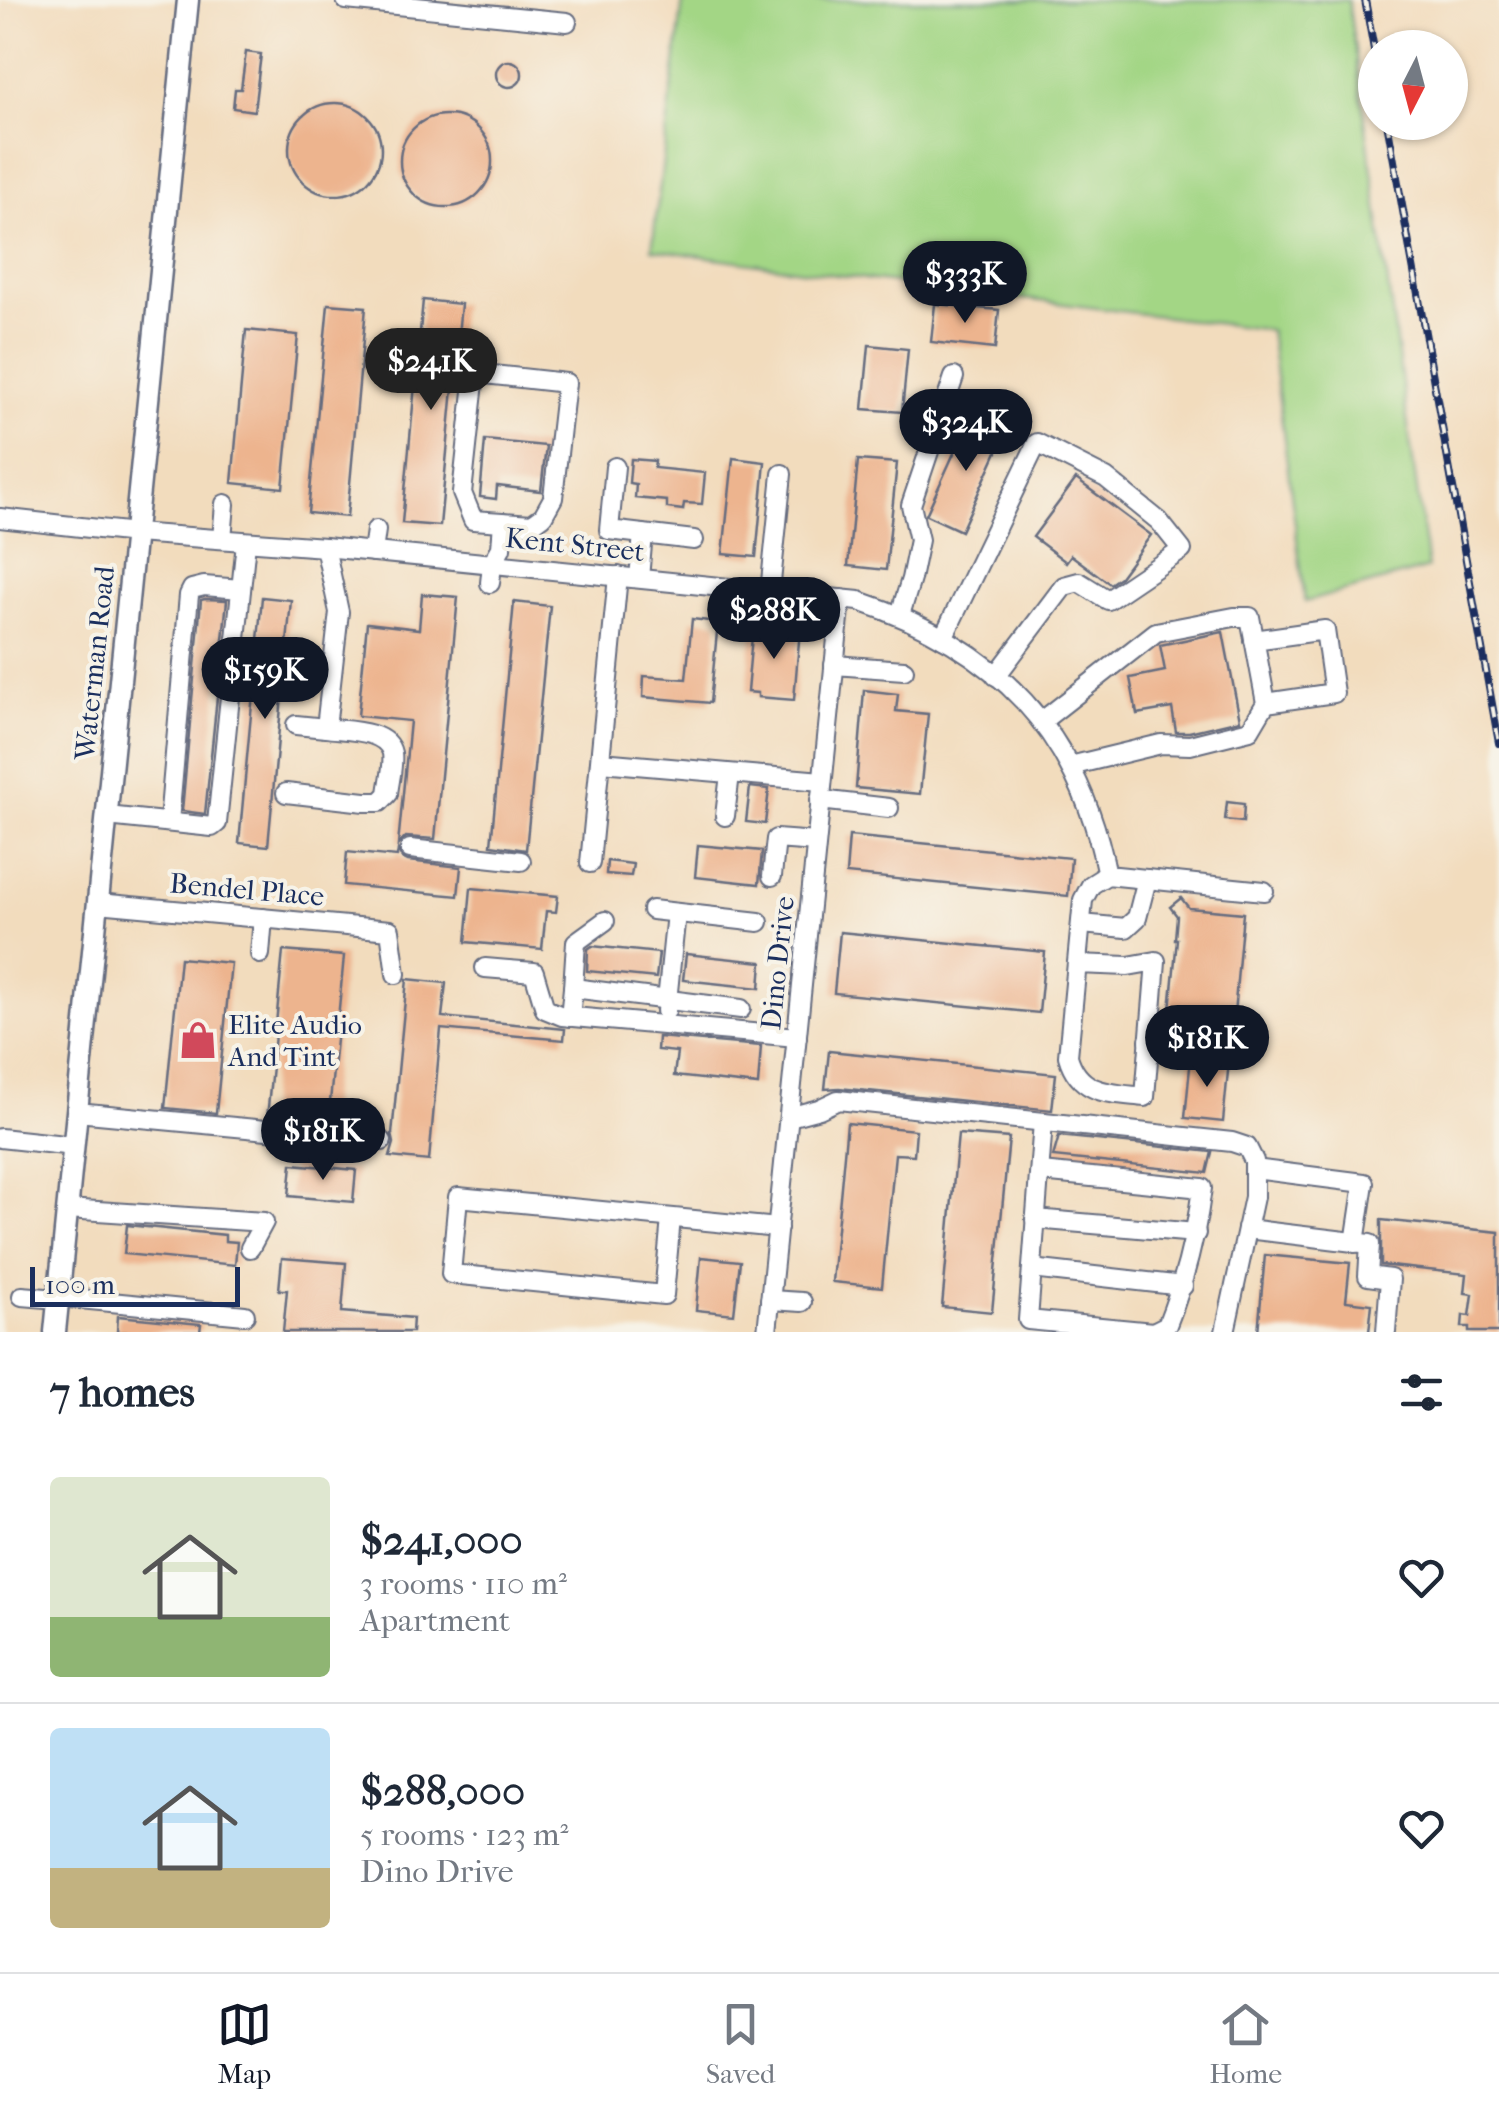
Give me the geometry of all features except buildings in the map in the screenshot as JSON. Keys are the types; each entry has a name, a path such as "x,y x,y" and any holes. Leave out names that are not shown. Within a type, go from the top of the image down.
{"main road":[{"name":"Waterman Road","path":"55,1332 188,0"}],"street":[{"path":"346,0 507,8 567,22"},
{"path":"475,373 566,383 553,498 543,516 532,524 503,522 473,520 462,493 475,373"},
{"path":"900,615 919,540 912,505 954,377"},
{"path":"943,638 1038,443 1106,478 1159,521 1182,550 1108,600 1079,582 1064,586 996,676"},
{"path":"615,467 609,530 694,540"},
{"path":"770,592 782,474"},
{"path":"222,539 226,504"},
{"name":"Kent Street","path":"0,518 373,552 491,573 618,576 859,601 900,615 958,646 1020,697 1042,721 1062,749 1090,811 1107,876"},
{"path":"491,573 501,548 503,522"},
{"path":"373,552 376,530"},
{"path":"639,578 643,534"},
{"path":"106,816 212,827 217,823 246,542"},
{"path":"325,547 338,612 326,728"},
{"path":"590,863 618,576"},
{"path":"169,822 189,595 204,586 241,590"},
{"name":"Dino Drive","path":"767,1332 789,1117 818,901 816,842 841,599"},
{"path":"1042,721 1156,632 1250,617 1266,703 1250,730 1190,745 1161,744 1070,766"},
{"path":"1254,640 1325,630 1334,693 1266,703"},
{"path":"834,665 904,670"},
{"path":"286,793 365,802 380,802 388,794 392,753 386,743 374,735 296,725"},
{"path":"601,762 730,774 890,808"},
{"path":"725,816 730,774"},
{"path":"772,876 776,839 816,842"},
{"path":"410,849 521,860"},
{"path":"1077,964 1128,966 1156,961 1145,1097 1096,1091 1072,1071 1068,1056 1083,900 1091,886 1107,876 1264,892"},
{"path":"1081,924 1126,928 1137,918 1147,880"},
{"name":"Bendel Place","path":"98,903 390,930 396,974"},
{"path":"652,910 760,922"},
{"path":"664,1026 676,912"},
{"path":"260,954 263,918"},
{"path":"570,1016 576,942 605,921"},
{"path":"485,968 534,972 545,1009 570,1016 716,1031 803,1026"},
{"path":"573,988 741,1009"},
{"path":"610,1020 612,993"},
{"path":"716,1031 718,1006"},
{"path":"1150,1040 1248,1051"},
{"path":"789,1117 838,1100 1232,1142 1246,1147 1254,1161 1254,1197 1225,1332"},
{"path":"77,1112 382,1141"},
{"path":"1041,1172 1202,1188 1183,1286 1167,1325 1153,1332 1028,1320 1043,1122"},
{"path":"0,1138 74,1146"},
{"path":"1254,1169 1364,1183 1355,1243"},
{"path":"671,1218 664,1295 451,1274 458,1197 778,1228"},
{"path":"67,1209 118,1217 264,1222 250,1248"},
{"path":"1035,1218 1196,1233"},
{"path":"1247,1229 1370,1244 1368,1276 1390,1279 1386,1332"},
{"path":"1032,1269 1183,1286"},
{"path":"22,1296 244,1315"},
{"path":"770,1300 802,1302"}],"green space":[{"path":"683,0 1348,0 1358,71 1358,140 1368,140 1428,568 1305,602 1270,330 652,249"}],"railway":[{"path":"1365,0 1370,30"},
{"path":"1390,140 1499,743"}],"place":[{"name":"Elite Audio And Tint","path":"198,1040"}]}
